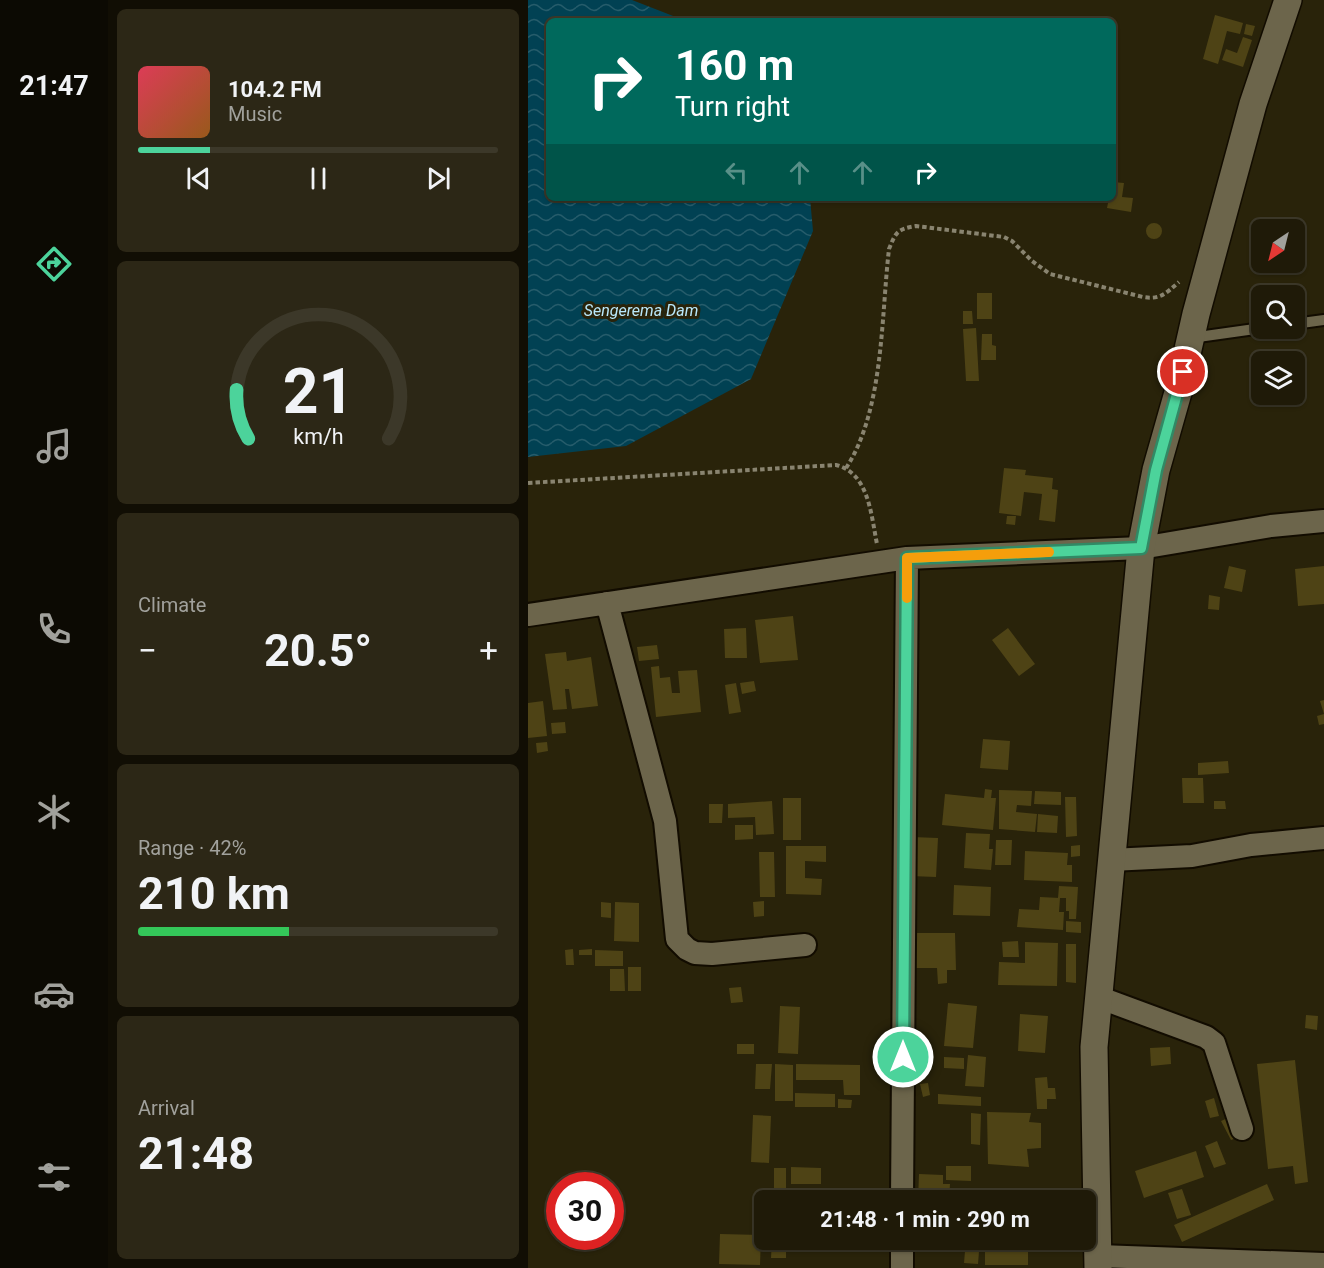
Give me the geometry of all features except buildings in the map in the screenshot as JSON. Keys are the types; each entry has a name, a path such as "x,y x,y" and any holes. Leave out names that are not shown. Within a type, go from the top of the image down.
{"street":[{"path":"1288,0 1253,104 1211,257 1179,389 1156,470 1141,548 1094,1047 1099,1262 1324,1264"},
{"path":"528,615 907,558 1141,548 1271,526 1324,520"},
{"path":"902,1190 907,558"},
{"path":"607,603 665,821 677,939 695,954 805,945"},
{"path":"1111,860 1192,856 1251,845 1324,838"},
{"path":"1098,997 1206,1037 1214,1043 1242,1129"},
{"path":"902,1250 902,1268"}],"lane":[{"path":"1305,323 1324,320"},
{"path":"1191,338 1251,330"}],"path":[{"path":"846,468 862,440 876,383 889,249 896,232 903,228 916,226 1004,237 1012,241 1032,261 1050,274 1154,299 1160,297 1211,257"},
{"path":"528,483 836,465 846,468 862,485 869,506 880,562"}],"water":[{"name":"Sengerema Dam","path":"528,0 632,0 678,18 546,18 546,201 810,201 813,231 751,379 626,446 528,457"}],"slow traffic":[{"path":"907,598 907,558 1049,552"}],"route":[{"path":"903,1057 907,558 1141,548 1156,470 1183,372"}]}
